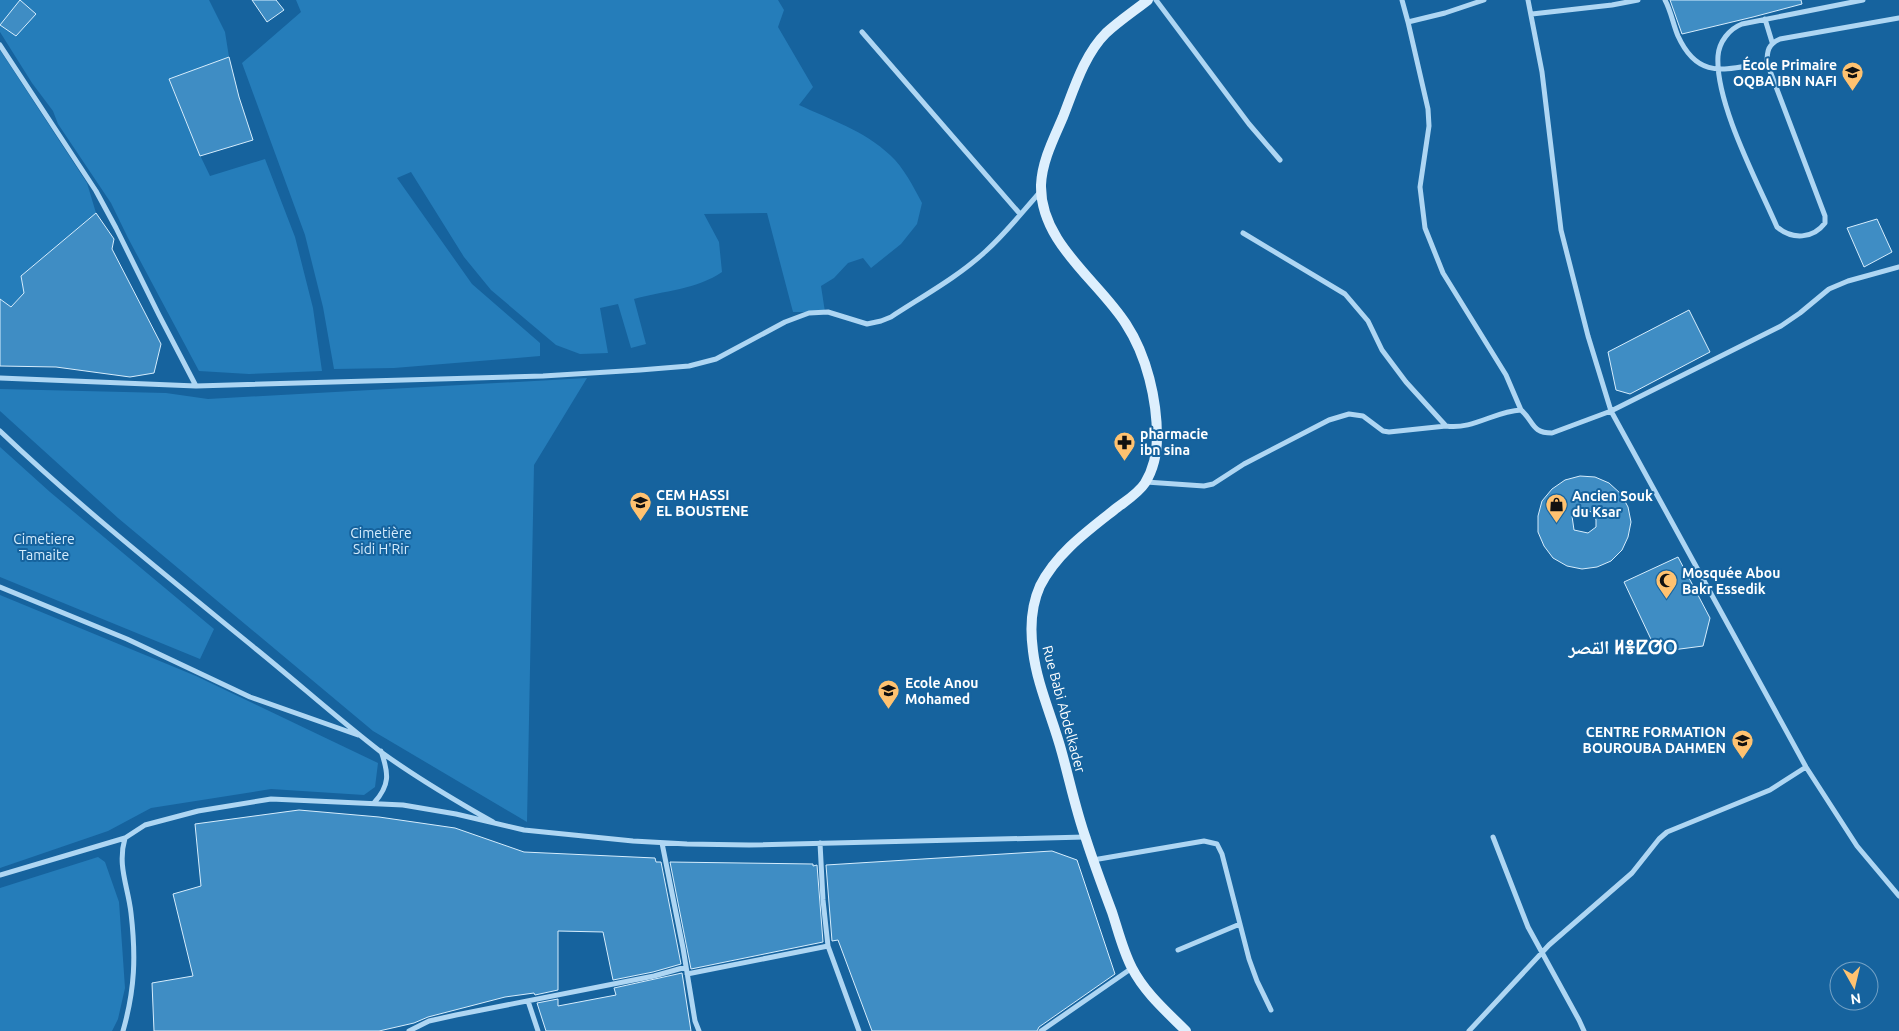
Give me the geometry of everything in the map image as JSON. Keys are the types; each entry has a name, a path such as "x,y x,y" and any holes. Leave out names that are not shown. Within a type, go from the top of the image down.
{"main road":[{"name":"Rue Babi Abdelkader","path":"1148,0 1106,33 1097,43 1085,63 1047,154 1042,173 1042,191 1046,214 1060,242 1075,262 1106,296 1127,325 1141,353 1152,393 1157,433 1155,455 1146,482 1137,492 1065,551 1049,570 1038,590 1031,627 1034,658 1062,750 1085,837 1132,968 1145,989 1186,1031"}],"street":[{"path":"1156,0 1249,124 1280,160"},
{"path":"1402,0 1429,117 1420,187 1425,228 1443,273 1506,375 1521,410 1538,431 1552,433 1611,411 1781,326 1829,289 1848,280 1899,267"},
{"path":"1408,22 1445,13 1484,0"},
{"path":"1528,0 1542,72 1561,230 1588,336 1611,411 1806,767 1857,846 1899,896"},
{"path":"1532,14 1612,5 1638,0"},
{"path":"1664,0 1683,46 1700,65 1707,69 1719,69 1767,64"},
{"path":"1827,0 1828,7"},
{"path":"1863,0 1742,24 1733,28 1726,36 1719,52 1719,69 1724,101 1777,227 1785,234 1795,236 1808,235 1820,230 1826,223 1767,64 1769,47 1772,42 1780,39 1899,18"},
{"path":"1765,19 1772,42"},
{"path":"862,32 1020,214"},
{"path":"0,45 96,191 196,386"},
{"path":"0,378 196,386 542,376 640,370 705,363 729,353 785,322 809,313 828,312 867,324 891,317 955,276 970,264 1003,235 1042,191"},
{"path":"1243,233 1344,294 1368,321 1382,350 1406,382 1446,426"},
{"path":"1146,482 1204,486 1213,484 1244,464 1329,420 1348,414 1363,416 1383,431 1389,432 1446,426 1456,428 1521,410"},
{"path":"0,431 109,529 363,737 453,800 500,825"},
{"path":"0,586 128,639 250,697 363,737"},
{"path":"374,803 387,785 387,776 381,751"},
{"path":"1469,1031 1542,953 1632,873 1659,838 1667,832 1770,790 1806,767"},
{"path":"0,874 125,838 145,825 198,811 262,801 308,800 427,808 500,825 552,833 662,843 749,845 1085,837"},
{"path":"1493,837 1528,927 1584,1031"},
{"path":"123,1031 134,980 135,948 131,910 121,859 125,838"},
{"path":"1093,860 1204,841 1217,844 1222,854 1256,981 1271,1010"},
{"path":"820,842 828,946 859,1031"},
{"path":"662,843 695,1021 699,1031"},
{"path":"1178,950 1240,924"},
{"path":"687,974 828,946"},
{"path":"409,1031 429,1021 646,978 686,967"},
{"path":"1041,1031 1132,968"},
{"path":"528,1001 538,1031"}],"green space":[{"path":"0,0 209,0 225,32 229,57 169,80 210,176 265,159 295,237 313,308 322,371 249,374 199,371 111,203 0,32"},
{"path":"296,0 778,0 784,10 778,27 813,87 799,105 858,132 895,160 904,171 922,203 917,224 901,244 871,268 863,258 848,263 834,278 821,286 825,312 793,312 767,213 704,214 719,242 722,272 713,278 691,286 634,299 646,344 631,348 618,304 600,308 608,353 580,354 556,345 491,290 464,257 411,172 397,178 472,284 540,343 540,356 394,368 334,369 323,307 305,235 242,63 301,12"},
{"path":"0,50 87,183 96,213 21,276 24,293 11,307 0,299"},
{"name":"Cimetière Sidi H'Rir","path":"587,378 534,465 527,822 373,731 118,518 0,411 0,389 166,393 208,399"},
{"name":"Cimetiere Tamaite","path":"0,447 50,492 214,629 200,659 0,577"},
{"path":"0,595 196,676 378,763 375,787 364,795 271,789 151,808 108,831 0,868"},
{"path":"98,857 105,862 119,902 125,988 118,1019 112,1031 0,1031 0,888"}],"building":[{"path":"20,0 36,14 16,36 0,25"},
{"path":"252,0 276,0 284,10 267,22"},
{"path":"1670,0 1801,0 1802,4 1682,34"},
{"path":"229,57 239,97 253,140 200,156 169,79"},
{"path":"96,213 114,239 112,249 161,344 154,373 130,377 56,367 0,366 0,299 11,307 24,293 21,276"},
{"path":"1877,219 1892,252 1864,267 1847,228"},
{"path":"1689,310 1710,352 1630,394 1616,390 1608,352"},
{"name":"Ancien Souk du Ksar","path":"1580,476 1595,477 1609,483 1621,494 1628,507 1631,522 1628,537 1622,550 1611,561 1597,567 1582,569 1567,566 1553,558 1544,546 1538,532 1538,516 1542,501 1552,489 1565,480","holes":["1584,509 1594,513 1596,527 1588,533 1574,530 1572,516"]},
{"name":"Mosquée Abou Bakr Essedik","path":"1678,557 1710,618 1703,646 1657,652 1624,582"},
{"path":"299,810 379,817 455,828 524,852 655,858 656,862 661,862 681,964 613,980 603,932 558,931 558,990 535,995 534,993 505,997 379,1031 154,1031 152,983 193,976 173,894 201,886 195,824"},
{"path":"1052,851 1077,860 1115,974 1039,1027 1037,1031 872,1031 838,940 832,941 826,865"},
{"path":"670,862 817,865 823,942 691,969"},
{"path":"682,973 691,1031 546,1031 537,1003 558,999 558,1006 616,995 614,988"}],"place":[{"name":"École Primaire OQBA IBN NAFI","path":"1853,92"},
{"name":"pharmacie ibn sina","path":"1124,461"},
{"name":"CEM HASSI EL BOUSTENE","path":"640,522"},
{"name":"Ancien Souk du Ksar","path":"1556,523"},
{"name":"Mosquée Abou Bakr Essedik","path":"1666,600"},
{"name":"Ecole Anou Mohamed","path":"889,710"},
{"name":"CENTRE FORMATION BOUROUBA DAHMEN","path":"1742,759"}],"district":[{"name":"القصر ⵍⴻⵇⵚⵔ","path":"1623,647"}]}
